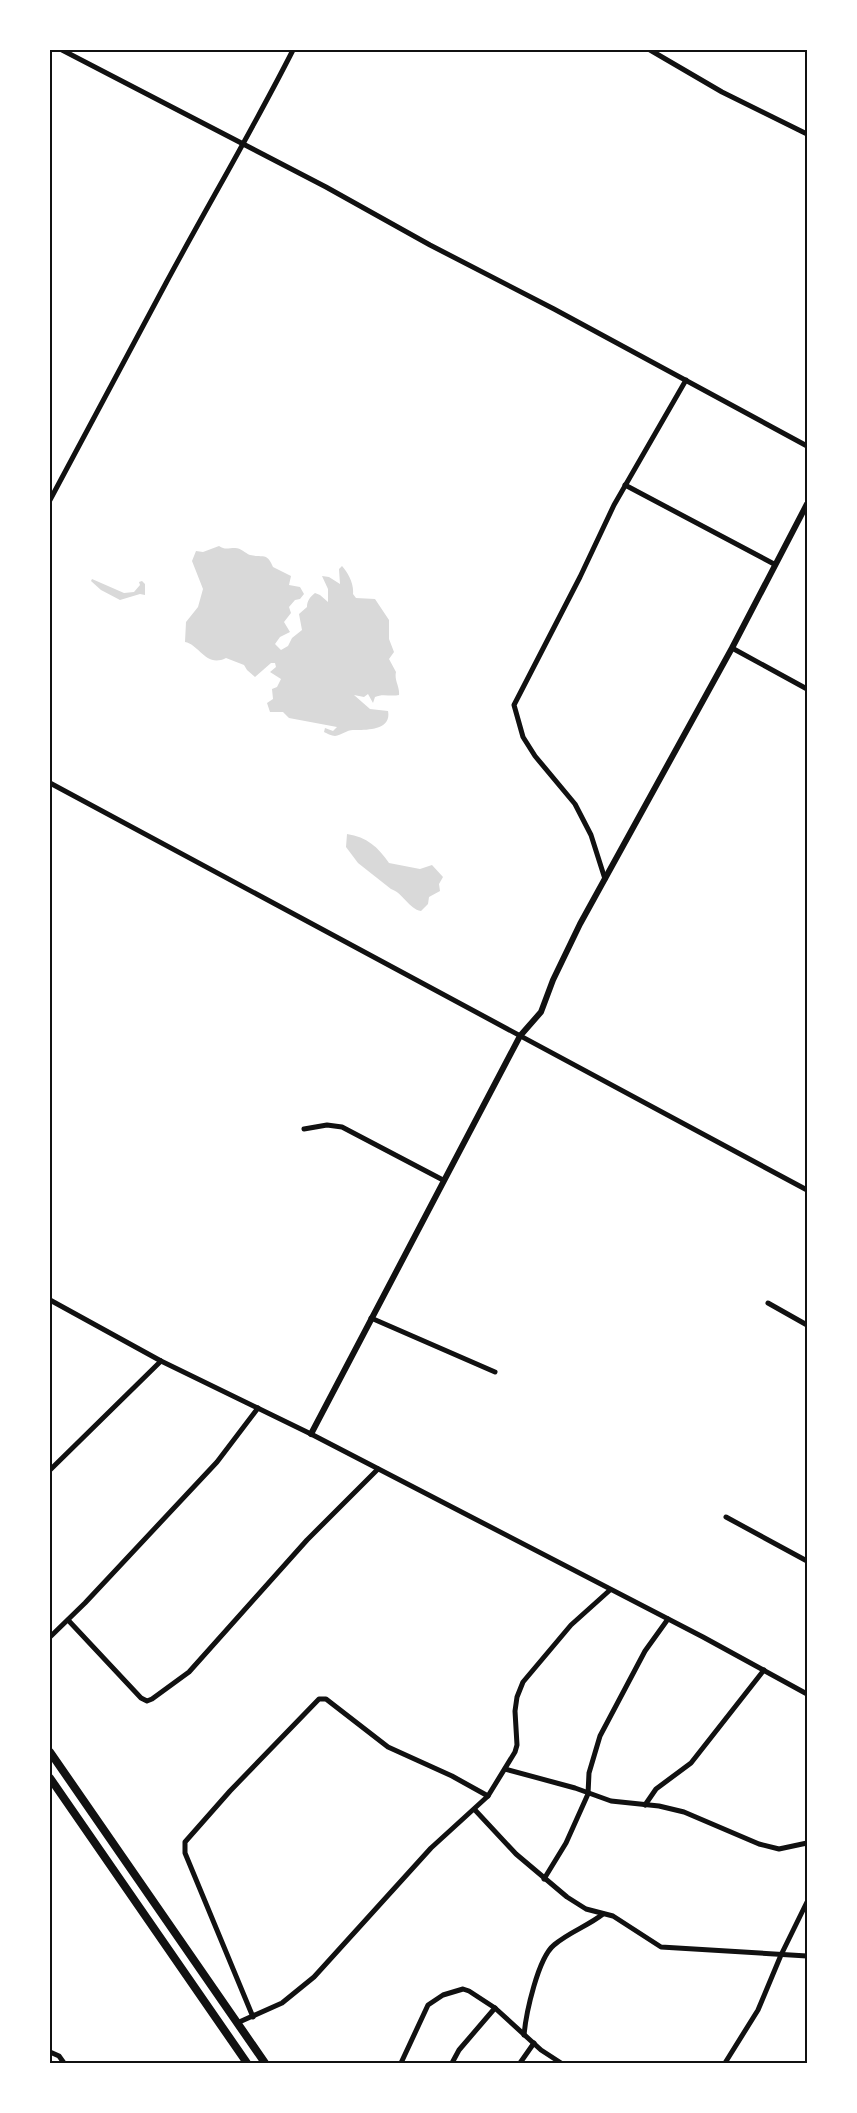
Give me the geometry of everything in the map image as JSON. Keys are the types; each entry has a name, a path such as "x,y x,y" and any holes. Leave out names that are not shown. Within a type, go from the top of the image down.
{"main road":[{"path":"50,1752 265,2063"},
{"path":"50,1778 247,2063"}],"street":[{"path":"62,50 244,143 430,245 807,446"},
{"path":"50,500 293,50"},
{"path":"650,50 722,92 807,134"},
{"path":"605,879 591,835 575,804 535,756 523,737 514,705 625,485 686,380"},
{"path":"625,485 774,564"},
{"path":"311,1434 442,1180 520,1036 541,1012 553,980 605,879 732,648 774,564 807,504"},
{"path":"732,648 807,689"},
{"path":"50,783 807,1190"},
{"path":"304,1129 326,1125 342,1127 442,1180"},
{"path":"50,1300 161,1361 311,1434 668,1619 807,1694"},
{"path":"768,1303 807,1325"},
{"path":"371,1318 495,1372"},
{"path":"50,1470 161,1361"},
{"path":"50,1637 218,1462 258,1408"},
{"path":"68,1620 141,1698 147,1701 152,1699 189,1672 307,1540 378,1469"},
{"path":"726,1517 807,1561"},
{"path":"237,2023 282,2003 314,1977 431,1848 451,1828 475,1810 488,1796 517,1745 515,1711 517,1697 523,1682 571,1625 610,1590"},
{"path":"544,1879 566,1843 588,1794 588,1773 600,1736 645,1651 668,1619"},
{"path":"645,1805 656,1789 691,1763 764,1670"},
{"path":"254,2016 185,1854 185,1842 230,1791 319,1699 326,1699 388,1747 452,1776 488,1796"},
{"path":"505,1769 575,1788 611,1801 684,1812 759,1844 779,1849 807,1843"},
{"path":"475,1810 516,1854 544,1879 586,1909 613,1916 661,1947 807,1956"},
{"path":"725,2063 758,2010 781,1955 807,1902"},
{"path":"524,2035 528,2006 545,1956 552,1946 603,1914"},
{"path":"401,2063 417,2025 428,2005 433,2000 463,1989 470,1991 494,2008 524,2035 561,2063"},
{"path":"452,2063 459,2050 494,2008"},
{"path":"520,2063 534,2043"},
{"path":"50,2052 59,2056 64,2063"}],"shaded area":[{"path":"219,546 237,548 250,555 267,557 273,567 291,576 289,585 300,587 304,594 289,607 291,613 284,622 290,632 280,637 275,644 281,650 288,646 292,638 302,630 299,614 307,607 308,601 312,596 315,593 328,602 328,589 322,576 329,577 340,584 339,569 342,566 350,578 353,594 356,598 375,599 389,620 389,639 394,652 389,659 396,672 399,695 378,696 375,697 373,703 368,694 364,697 354,695 370,709 388,711 388,718 382,726 364,730 351,730 335,736 324,732 325,728 333,731 337,727 289,718 283,712 270,712 267,703 273,699 272,689 277,687 281,679 270,672 276,667 275,663 271,663 255,677 244,665 226,658 213,660 185,642 186,622 198,607 203,589 192,561 196,551 203,552"},
{"path":"92,579 124,593 134,592 140,585 139,582 142,581 145,584 145,595 140,594 120,600 101,590 91,581"},
{"path":"347,834 366,840 381,852 389,863 420,869 432,865 443,877 439,884 440,891 429,897 428,904 421,911 417,910 358,863 346,847"}]}
